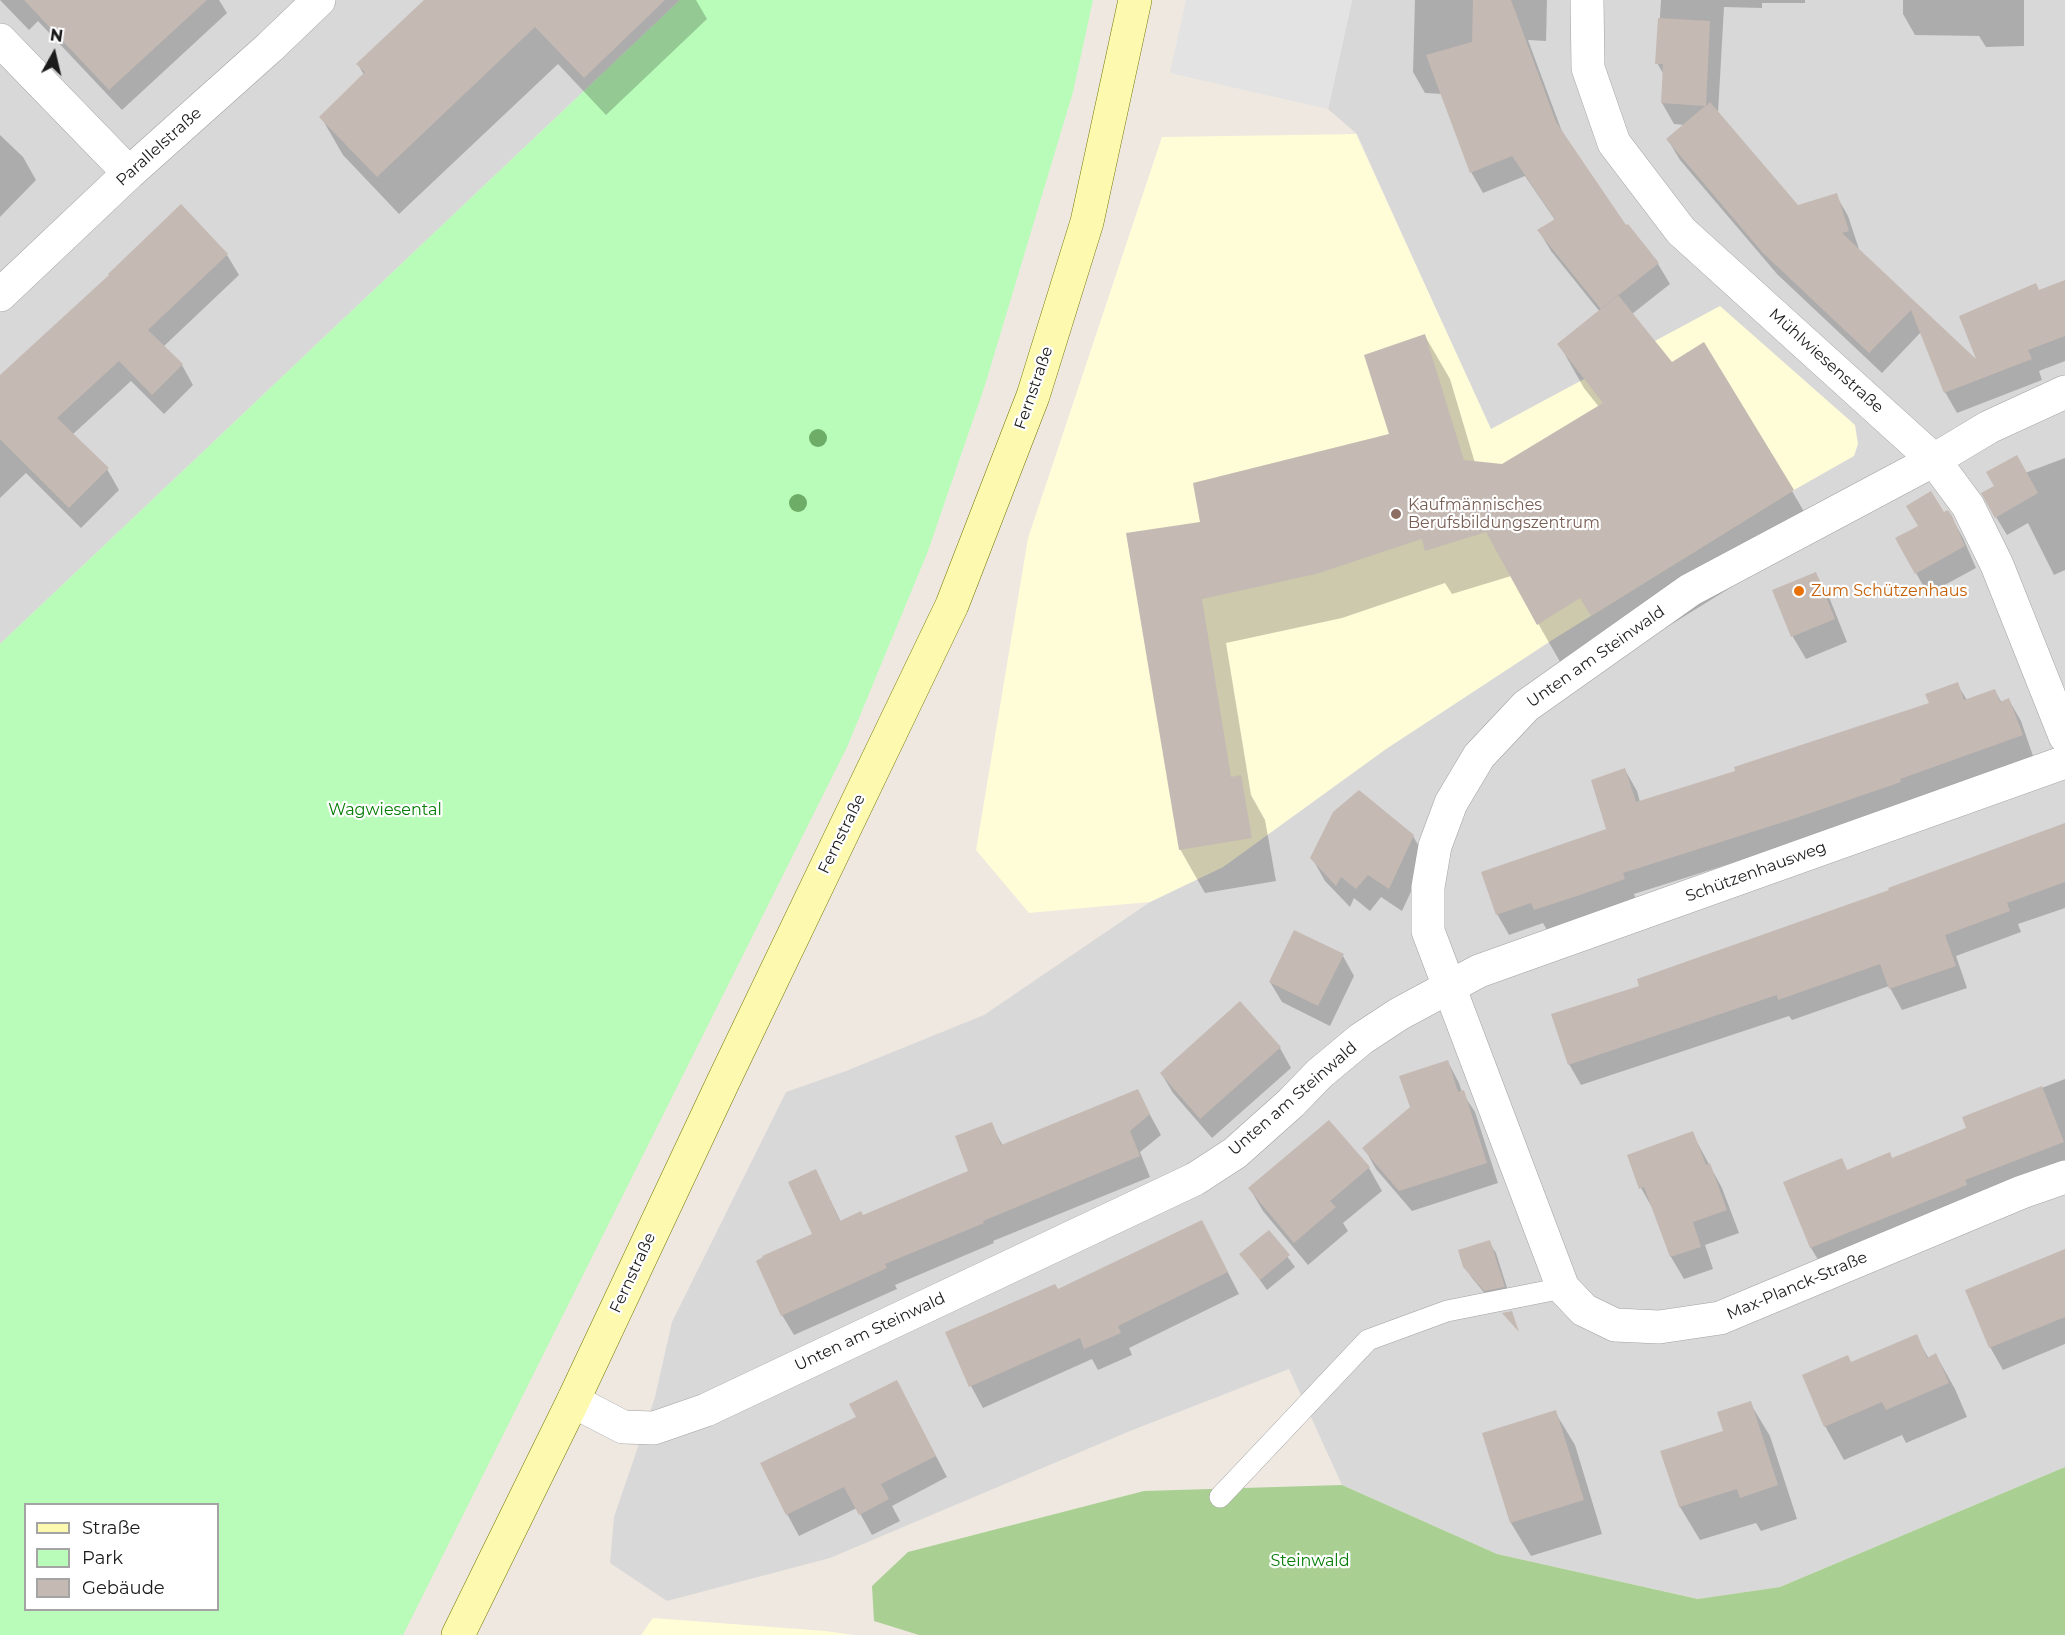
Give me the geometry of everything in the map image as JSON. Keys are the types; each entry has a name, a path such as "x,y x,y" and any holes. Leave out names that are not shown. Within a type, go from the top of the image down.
{"main road":[{"name":"Fernstraße","path":"458,1635 573,1401 952,605 1033,396 1087,222 1135,0"}],"street":[{"name":"Parallelstraße","path":"0,295 129,173 319,0"},
{"name":"Mühlwiesenstraße","path":"1587,0 1588,69 1614,143 1681,231 1935,459 1968,506 1997,565 2065,736"},
{"path":"0,40 129,173"},
{"name":"Unten am Steinwald","path":"573,1401 623,1427 654,1428 706,1410 1195,1179 1235,1153 1291,1103 1319,1074 1360,1040 1399,1014 1449,986 1428,931 1428,887 1435,846 1451,803 1479,756 1526,706 1690,590 1989,428 2065,392"},
{"name":"Schützenhausweg","path":"1449,986 1479,971 2065,762"},
{"name":"Max-Planck-Straße","path":"1449,986 1563,1288 1584,1310 1615,1324 1659,1327 1720,1318 2022,1192 2065,1177"}],"lane":[{"path":"1220,1497 1368,1340 1447,1311 1563,1288"}],"shaded area":[{"path":"0,0 680,0 0,644"},
{"path":"1186,0 1352,0 1328,109 1170,73"},
{"path":"1352,0 2065,0 2065,1467 1780,1587 1699,1599 1497,1554 1342,1485 1289,1369 1130,1431 830,1558 667,1601 610,1563 614,1517 655,1397 672,1322 786,1092 846,1071 984,1015 1150,902 1223,867 1386,749 1549,642 1490,430 1357,134 1328,109"},
{"name":"Kaufmännisches Berufsbildungszentrum","path":"1356,134 1491,429 1720,306 1855,425 1858,444 1854,456 1794,490 1549,642 1386,749 1223,867 1150,902 1029,913 976,850 1028,538 1162,137"},
{"path":"653,1618 825,1631 854,1635 641,1635"}],"green space":[{"name":"Wagwiesental","path":"680,0 1093,0 1073,92 985,385 928,551 847,747 403,1635 0,1635 0,644"},
{"name":"Steinwald","path":"2065,1467 2065,1635 919,1635 874,1621 872,1586 908,1552 1144,1491 1342,1485 1497,1554 1698,1599 1780,1587"}],"building":[{"path":"24,0 207,0 109,90"},
{"path":"424,0 665,0 584,78 535,27 377,177 319,117 365,72 356,64"},
{"path":"1473,0 1511,0 1556,122 1626,225 1628,224 1659,263 1601,309 1537,230 1555,219 1512,156 1470,173 1426,55 1472,42"},
{"path":"1658,18 1710,21 1706,106 1710,102 1798,205 1837,193 1849,231 1842,233 1976,359 1959,316 2036,283 2039,290 2065,280 2065,336 2028,350 2032,359 1944,393 1911,310 1869,353 1763,253 1666,139 1705,106 1661,103 1663,64 1655,64"},
{"path":"181,204 228,254 148,330 183,364 152,395 119,361 57,418 109,468 69,508 0,439 0,375 109,275"},
{"path":"1618,295 1672,362 1704,342 1794,490 1591,616 1580,598 1537,625 1486,532 1425,551 1422,539 1316,574 1202,599 1231,777 1241,775 1252,838 1179,850 1126,533 1200,522 1193,483 1389,434 1364,355 1425,334 1464,460 1502,464 1603,403 1557,344"},
{"path":"2017,455 2038,493 1995,518 1981,493 1994,486 1986,472"},
{"path":"1931,491 1944,512 1948,510 1952,516 1965,546 1915,574 1895,538 1918,526 1906,506"},
{"path":"1816,572 1835,619 1791,637 1772,590"},
{"path":"1958,682 1964,700 1995,689 2000,702 2009,698 2023,735 1900,779 1901,782 1623,873 1625,879 1580,895 1534,910 1531,903 1496,915 1481,872 1606,829 1591,780 1625,768 1636,802 1735,771 1734,767 1929,703 1925,694"},
{"path":"1359,790 1414,835 1389,889 1368,875 1356,889 1341,877 1336,886 1310,858 1333,812"},
{"path":"2065,823 2065,882 2007,903 2010,911 1945,935 1956,966 1889,989 1880,964 1778,1000 1777,995 1568,1065 1551,1014 1639,986 1637,979 1889,890 1888,888"},
{"path":"1294,930 1344,954 1318,1006 1269,982"},
{"path":"1240,1001 1281,1047 1200,1119 1160,1073"},
{"path":"1448,1060 1458,1092 1464,1090 1487,1163 1399,1191 1362,1148 1410,1107 1399,1076"},
{"path":"2042,1086 2064,1142 1965,1180 1967,1185 1810,1248 1783,1182 1842,1158 1847,1170 1890,1152 1892,1158 1966,1128 1962,1117"},
{"path":"1138,1089 1150,1114 1130,1131 1140,1156 885,1264 887,1268 781,1316 756,1261 762,1256 812,1234 788,1182 816,1169 840,1221 861,1211 863,1215 968,1171 955,1136 992,1122 1001,1145"},
{"path":"1329,1120 1370,1167 1330,1201 1336,1207 1294,1243 1248,1188"},
{"path":"1693,1131 1706,1165 1710,1163 1727,1210 1693,1222 1701,1247 1670,1257 1644,1187 1639,1189 1627,1155"},
{"path":"1202,1220 1228,1272 1118,1326 1121,1333 1084,1349 1080,1338 969,1387 945,1332 1055,1284 1058,1289"},
{"path":"1269,1230 1290,1255 1260,1280 1239,1254"},
{"path":"1490,1240 1505,1287 1484,1291 1463,1267 1458,1250"},
{"path":"2065,1249 2065,1317 1989,1348 1965,1290"},
{"path":"1512,1311 1519,1332 1502,1313"},
{"path":"1917,1334 1927,1358 1936,1353 1949,1383 1886,1410 1882,1402 1824,1427 1802,1375 1848,1355 1851,1362"},
{"path":"897,1380 936,1456 881,1484 889,1499 859,1515 844,1487 786,1515 760,1463 856,1417 849,1404"},
{"path":"1751,1401 1778,1485 1740,1498 1737,1489 1679,1507 1660,1451 1723,1431 1717,1412"},
{"path":"1556,1410 1584,1500 1510,1523 1482,1433"}],"place":[{"name":"Kaufmännisches Berufsbildungszentrum","path":"1396,514"},
{"name":"Zum Schützenhaus","path":"1799,591"}]}
